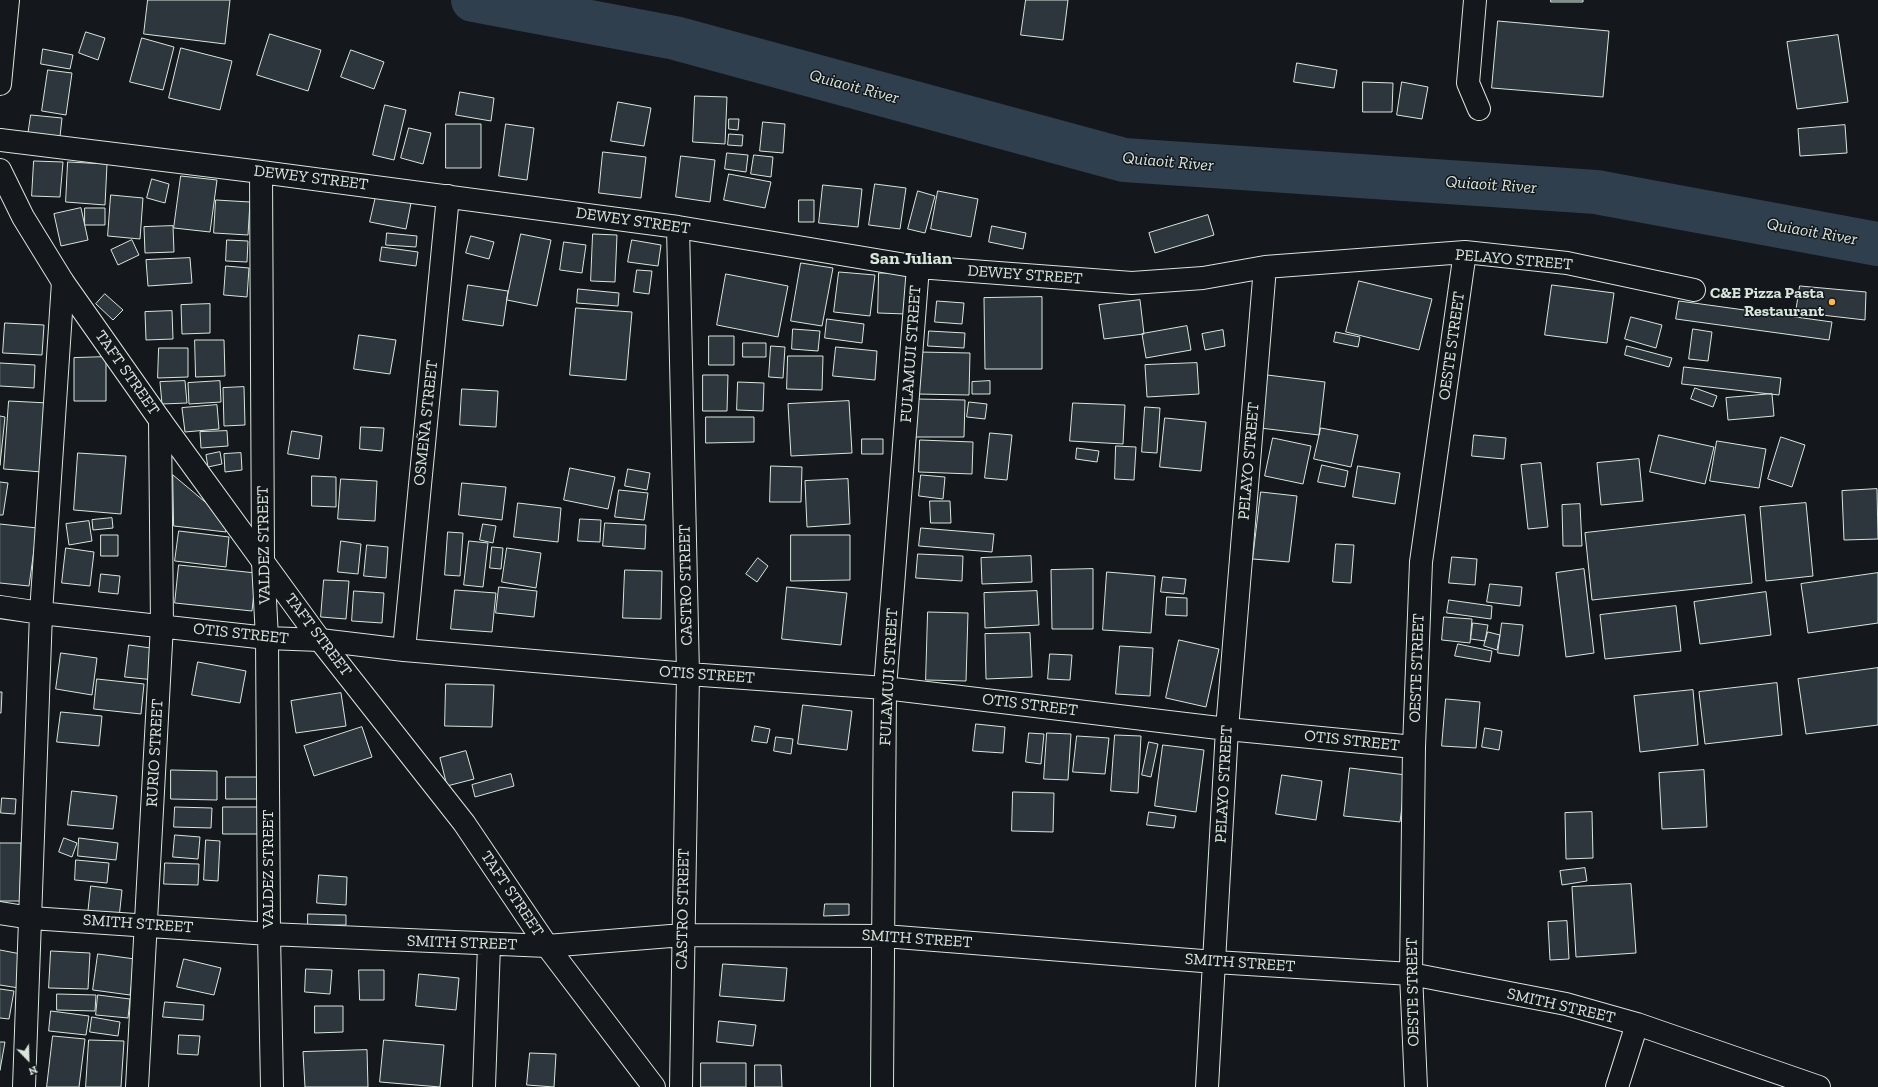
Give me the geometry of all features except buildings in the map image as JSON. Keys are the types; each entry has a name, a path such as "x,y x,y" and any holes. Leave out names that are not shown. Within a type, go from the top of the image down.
{"street":[{"path":"1475,0 1468,83 1479,109"},
{"path":"0,84 5,7"},
{"name":"DEWEY STREET","path":"0,140 678,226 918,267 1132,283 1203,278 1265,267"},
{"name":"TAFT STREET","path":"0,170 23,217 63,282 160,420 320,640 464,823 547,946 654,1087"},
{"name":"VALDEZ STREET","path":"261,172 263,562 267,638 269,934 272,1087"},
{"name":"OSMEÑA STREET","path":"404,650 448,196"},
{"name":"CASTRO STREET","path":"678,226 688,674 681,1087"},
{"name":"PELAYO STREET","path":"1207,1087 1227,729 1265,267 1466,252 1567,263 1694,290"},
{"name":"OESTE STREET","path":"1416,1087 1411,974 1414,748 1421,562 1466,252"},
{"name":"FULAMUJI STREET","path":"882,1087 886,688 918,267"},
{"path":"24,1087 32,918 41,613 63,282"},
{"name":"RURIO STREET","path":"137,1087 162,625 160,420"},
{"name":"OTIS STREET","path":"0,607 41,613 162,625 267,638 320,640 404,650 688,674 886,688 1227,729 1414,748"},
{"name":"SMITH STREET","path":"0,913 32,918 146,924 269,934 490,945 547,946 683,935 884,936 1215,962 1411,974 1566,1004 1637,1024 1819,1087"},
{"path":"484,1087 490,945"},
{"path":"1617,1087 1637,1024"}],"waterway":[{"name":"Quiaoit River","path":"473,0 675,38 1124,160 1596,192 1878,244"}],"place":[{"name":"C&E Pizza Pasta Restaurant","path":"1832,302"}],"district":[{"name":"San Julian","path":"911,259"}]}
